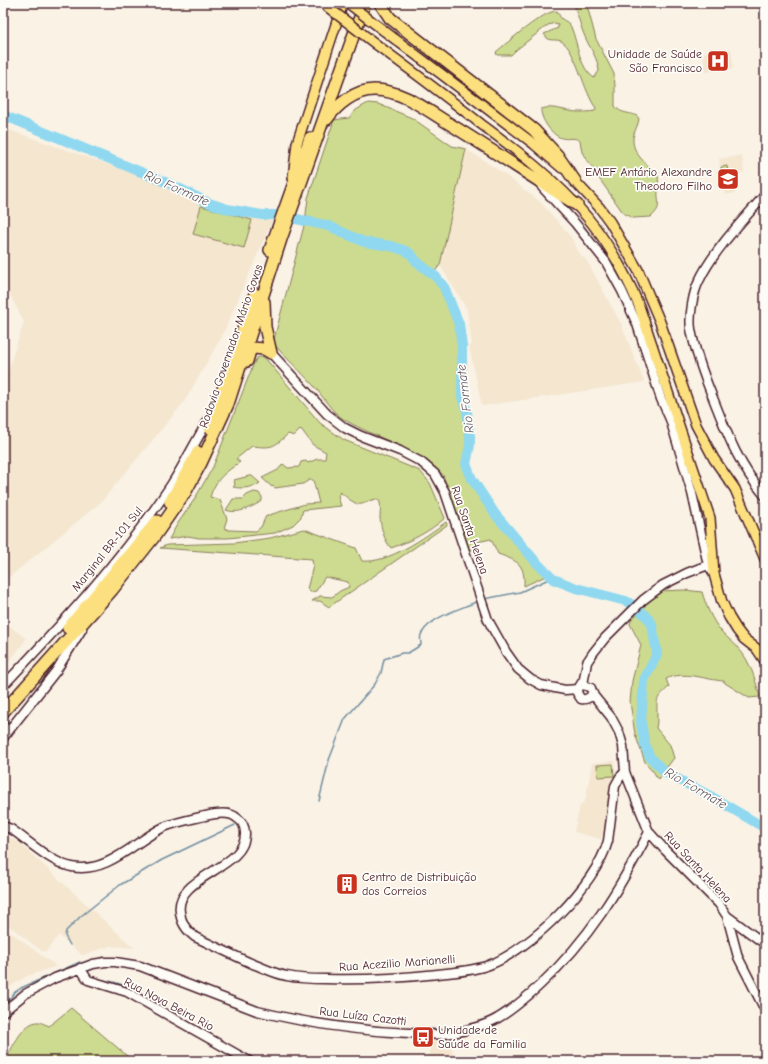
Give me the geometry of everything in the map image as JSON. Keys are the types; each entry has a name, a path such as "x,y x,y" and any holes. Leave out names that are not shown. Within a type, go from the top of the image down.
{"highway":[{"name":"Rodovia Governador Mário Covas","path":"292,198 293,184 324,101 357,3"},
{"name":"Rodovia Governador Mário Covas","path":"3,701 62,635 155,524 173,498 206,438 292,198 320,132 365,3"},
{"path":"380,3 390,18 534,130 554,151 575,181"},
{"path":"320,132 332,112 349,98 368,90 387,91 411,100 520,168 577,206"},
{"name":"Rodovia Governador Mário Covas","path":"3,712 94,610 154,537 186,491 212,440 228,404 265,288 278,237"},
{"path":"265,288 264,324 271,352"},
{"path":"212,440 233,400 250,351 253,348 258,348 271,352"}],"main road":[{"path":"293,184 298,143 343,3"},
{"path":"348,3 534,144 558,164 599,207 610,222 638,270 660,322 691,413 708,448 739,497 765,559"},
{"path":"324,4 530,161 577,206 592,223 611,250 635,296 710,518 714,574 722,602 729,617 744,638 761,650 765,661"}],"street":[{"path":"520,168 548,192 575,223 606,262 622,290 639,332 661,399 670,419 692,493 708,565 714,574"},
{"path":"765,195 720,248 699,281 694,294 691,320 695,345 706,380 733,449 746,471 765,496"},
{"name":"Rua Santa Helena","path":"271,352 327,414 345,428 361,436 400,451 421,462 435,474 446,492 488,620 506,652 518,669 530,679 541,685 565,690 584,689 600,703 611,717 619,732 623,746 625,772 649,832 719,904 732,923 765,944"},
{"name":"Marginal BR-101 Sul","path":"3,686 68,616 112,564 143,524 171,484 209,419 214,417"},
{"path":"584,689 587,662 606,638 643,600 663,586 687,573 708,565"},
{"path":"3,737 56,670 94,610"},
{"path":"3,724 3,737"},
{"name":"Rua Acezilio Marianelli","path":"3,826 11,829 26,839 57,863 74,868 85,868 96,866 111,860 170,825 213,814 233,815 244,827 245,838 242,847 226,862 187,890 180,900 179,906 181,920 190,933 195,937 236,957 288,977 351,980 404,977 469,970 488,966 519,949 550,922 579,892 595,870 608,841 615,786 625,772"},
{"name":"Rua Luíza Cazotti","path":"3,1012 34,988 80,968 105,962 124,962 140,966 257,1011 283,1017 388,1032 435,1034 458,1032 488,1023 506,1014 566,960 591,928 617,890 649,832"},
{"path":"732,923 738,957 765,1010"},
{"name":"Rua Nova Beira Rio","path":"80,968 88,980 126,992 248,1061"}],"shaded area":[{"name":"Unidade de Saúde São Francisco","path":"731,49 733,68 706,72 703,53"},
{"path":"3,128 272,221 222,336 184,402 101,502 3,582 3,386 24,322 3,281"},
{"path":"466,149 504,174 540,202 570,236 580,254 587,261 621,324 644,382 482,406 469,346 472,345 467,309 440,265"},
{"name":"EMEF Antário Alexandre Theodoro Filho","path":"742,157 744,172 732,174 735,193 725,195 719,159"},
{"path":"3,621 26,639 3,670"},
{"path":"615,761 614,783 606,823 601,839 574,832 580,806 586,799 592,763"},
{"path":"3,833 19,843 134,948 110,946 82,955 59,935 46,951 42,951 3,921"},
{"path":"3,927 56,966 25,977 3,993"},
{"path":"449,1039 455,1061 429,1061 431,1041"}],"green space":[{"path":"575,3 585,3 596,39 614,74 615,106 622,112 637,116 639,119 633,138 635,150 658,176 659,205 651,217 633,218 624,214 598,177 595,170 587,161 582,152 580,141 576,139 558,137 547,126 542,117 541,109 546,108 583,112 595,111 596,108 571,53 561,41 548,39 544,34 558,28 558,24 555,23 548,25 511,55 497,55 496,52 535,21 551,12 557,11 561,18 570,25 582,62 589,74 594,78 599,71 596,59 583,31 575,8"},
{"path":"368,103 378,104 412,118 452,146 466,149 440,265 433,274 444,287 459,324 462,347 462,397 467,412 470,445 466,461 467,467 472,480 494,513 548,575 524,586 523,573 519,564 498,554 491,539 477,542 476,551 468,549 443,475 421,458 409,451 340,417 331,408 317,389 273,343 305,222 308,198 334,120 349,118 356,110"},
{"path":"727,166 730,186 723,187 721,167"},
{"path":"201,206 252,220 244,248 193,234"},
{"path":"257,358 265,358 320,423 344,440 420,471 430,483 445,518 420,536 391,548 386,541 382,530 380,505 378,499 362,504 356,504 340,492 338,497 341,506 303,510 301,517 293,525 275,533 228,538 199,538 188,536 169,539 213,467","holes":["301,429 313,445 326,452 325,459 317,459 308,463 306,461 301,462 299,467 288,468 283,464 278,470 262,478 275,488 303,484 309,480 313,480 319,503 305,504 266,516 261,527 256,531 229,530 224,528 227,519 220,500 210,497 218,480 240,462 236,459 252,446 272,446 288,434 294,436"]},
{"path":"252,476 260,483 247,488 233,487 235,485 234,480"},
{"path":"254,492 259,493 262,497 262,501 240,511 235,512 226,510 233,499 243,499 247,495"},
{"path":"446,522 447,525 329,607 320,601 312,601 320,596 332,597 349,587 348,582 325,577 316,591 310,592 307,589 313,566 312,559 160,548 167,545 234,543 270,538 304,529 356,548 362,561 372,561 394,554 406,548"},
{"path":"684,590 702,592 710,613 718,627 738,648 749,664 760,697 749,698 724,681 688,675 673,676 666,679 669,687 661,694 658,700 656,728 670,745 674,758 658,779 645,762 635,734 630,702 632,681 641,645 630,624 634,612 660,591"},
{"path":"613,764 614,776 598,777 597,765"},
{"path":"71,1008 133,1061 5,1061 23,1030 34,1023 40,1022 49,1026"}],"waterway":[{"name":"Rio Formate","path":"3,115 170,184 209,203 227,209 262,215 278,215 329,226 364,242 391,246 406,251 436,277 444,287 459,324 462,347 462,397 467,412 470,437 466,464 472,479 495,514 536,562 553,579 576,588 626,601 636,607 647,617 652,624 657,654 644,680 641,722 645,746 650,757 666,773 712,797 765,828"},
{"path":"484,599 520,592 551,578"},
{"path":"319,801 329,760 345,719 375,684 381,673 384,659 402,653 408,653 421,645 421,634 433,622 447,614 478,601"},
{"path":"70,945 65,936 66,931 81,916 120,885 162,860 235,825"},
{"path":"3,1007 15,992 21,988 80,962"},
{"path":"102,980 125,986 146,998"},
{"path":"180,1018 193,1025"},
{"path":"239,1051 260,1061"}],"place":[{"name":"Unidade de Saúde São Francisco","path":"718,61"},
{"name":"EMEF Antário Alexandre Theodoro Filho","path":"728,179"},
{"name":"Centro de Distribuição dos Correios","path":"347,884"},
{"name":"Unidade de Saúde da Familia","path":"423,1037"}]}
